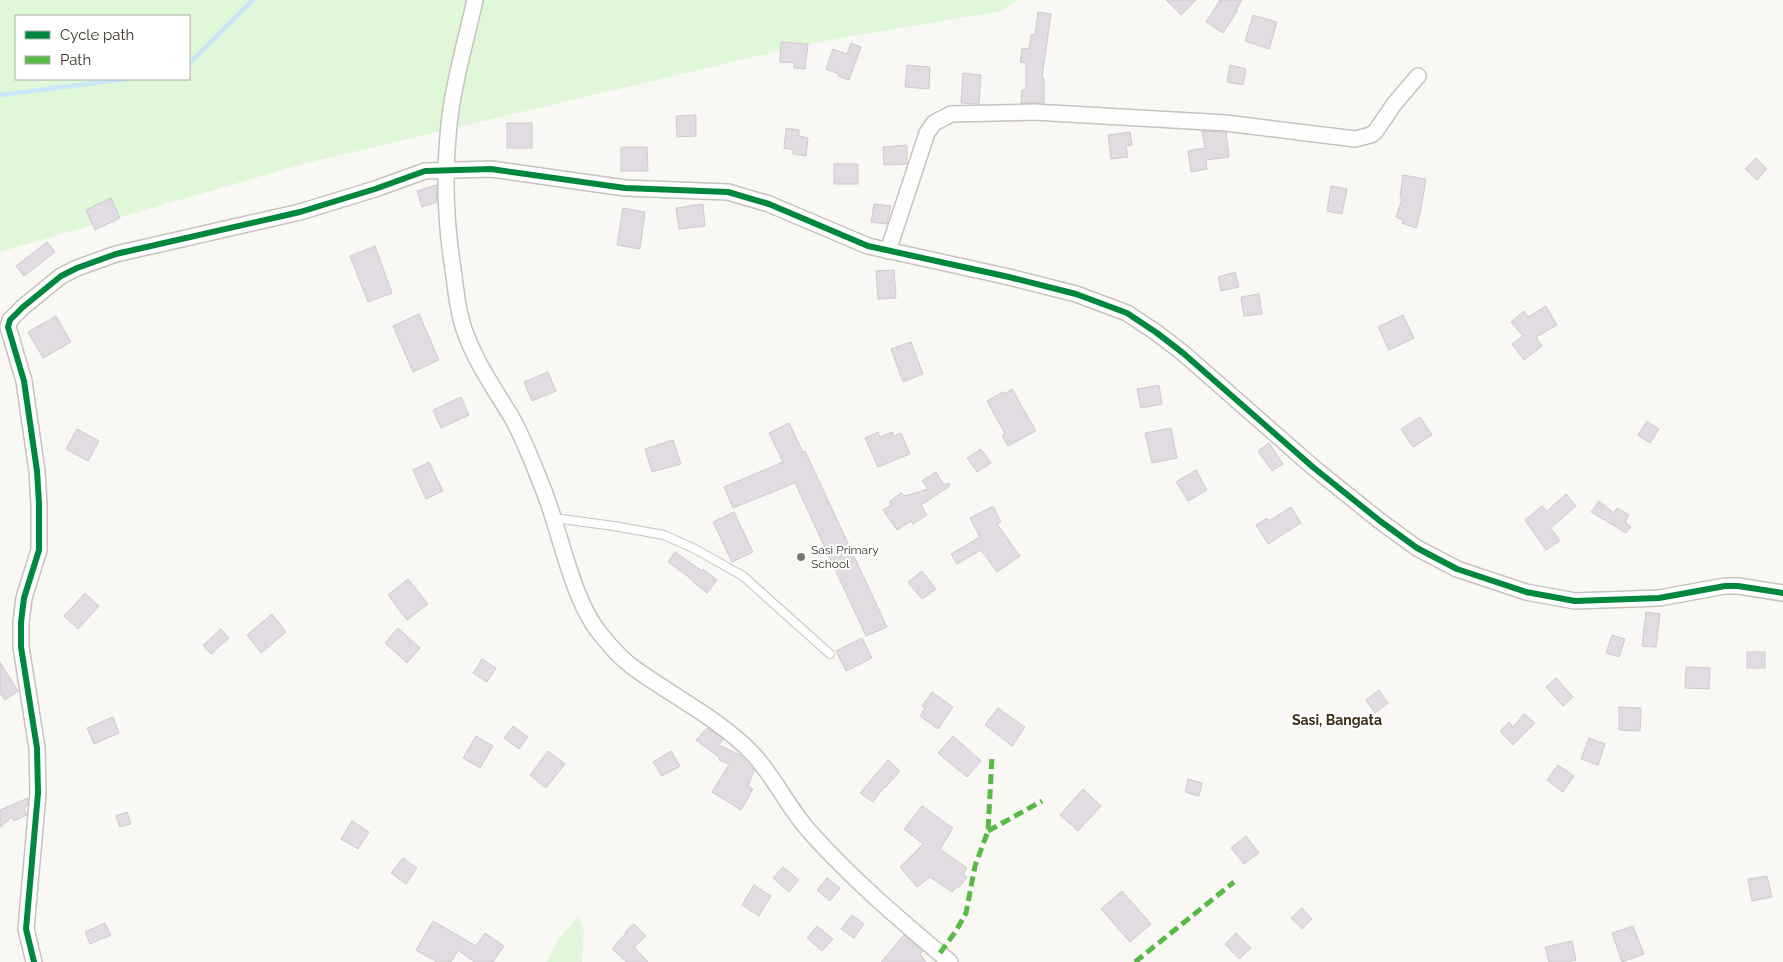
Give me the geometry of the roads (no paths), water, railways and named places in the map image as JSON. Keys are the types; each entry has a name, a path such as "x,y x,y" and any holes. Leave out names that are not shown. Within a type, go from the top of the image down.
{"street":[{"path":"475,0 453,98 448,135 446,212 459,309 466,335 492,386 514,420 554,518 569,570 586,613 600,634 628,664 689,704 743,744 757,758 773,779 809,831 873,896 950,962"},
{"path":"888,251 927,132 934,123 951,114 1034,112 1178,120 1226,123 1355,139 1371,135 1375,132 1395,102 1418,76"},
{"path":"34,962 26,929 38,793 36,748 20,622 24,598 39,550 39,504 37,471 24,380 8,327 10,320 61,276 116,254 300,212 426,171 491,169 625,188 728,192 769,204 868,246 1009,277 1067,292 1127,313 1183,353 1314,468 1417,548 1457,569 1526,592 1575,601 1659,598 1725,586 1738,586 1783,593"}],"lane":[{"path":"554,518 664,535 695,549 743,576 830,654"}],"waterway":[{"path":"190,63 253,0"},
{"path":"0,95 118,80"}],"place":[{"name":"Sasi Primary School","path":"801,557"}],"district":[{"name":"Sasi, Bangata","path":"1337,720"}]}
